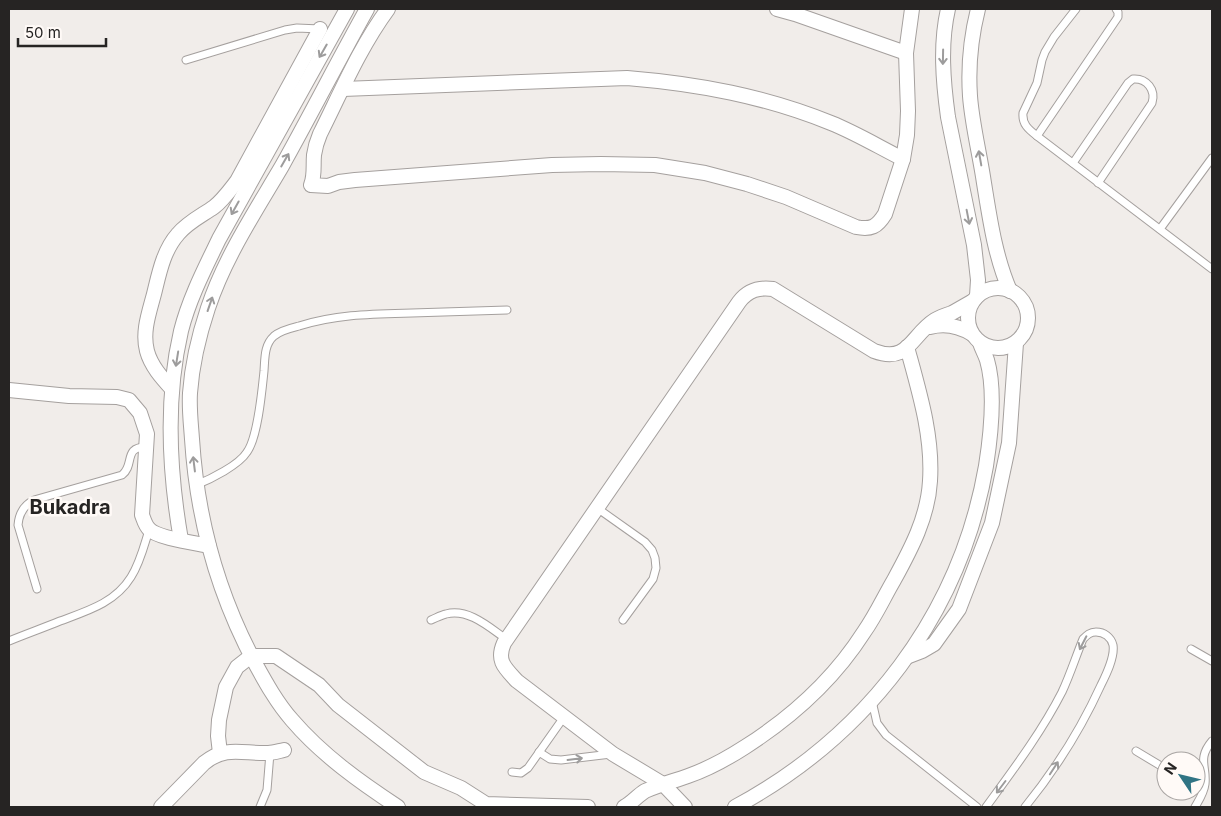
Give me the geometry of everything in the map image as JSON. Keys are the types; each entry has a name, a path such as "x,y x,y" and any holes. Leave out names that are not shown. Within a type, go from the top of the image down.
{"street":[{"path":"181,540 172,480 171,450 172,389 182,330 192,299 222,232 347,9"},
{"path":"367,9 299,136 226,263 208,308 201,332 192,372 190,412 196,485 209,546 228,605 251,656 277,701 306,735 350,773 398,807"},
{"path":"388,9 364,45 320,134 314,156 314,178 311,185 328,186 339,182 355,180 552,165 656,165 705,173 747,184 786,197 856,227 865,229 873,227 880,222 885,214 903,159 908,111 906,53 912,9"},
{"path":"777,9 906,53"},
{"path":"735,807 795,770 819,751 860,713 909,656 947,590 962,555 974,519 989,445 992,387 987,359 968,326 968,312 975,299 978,280 974,245 945,98 943,57 948,9"},
{"path":"978,9 970,58 970,98 994,242 1010,291"},
{"path":"172,389 150,360 145,341 147,323 166,252 176,235 190,221 216,206 237,181 320,29"},
{"path":"343,89 627,78 670,82 716,89 795,109 833,124 903,159"},
{"path":"282,124 316,145"},
{"path":"685,807 663,784 613,754 517,681 502,664 500,653 506,639 739,302 748,293 760,288 773,289 874,351 892,355 908,347 924,329 934,321 954,312 993,288 1010,291 1020,298 1028,318 1021,338 1002,348 987,346 965,330 951,326 930,326 924,329"},
{"path":"909,656 934,644 959,609 992,524 1009,443 1016,342"},
{"path":"624,807 644,792 690,776 726,758 750,744 785,718 836,670 876,615 918,533 930,484 931,467 926,424 908,347"},
{"path":"9,390 69,396 117,396 129,400 140,413 147,434 142,515 144,522 149,530 158,535 209,546"},
{"path":"220,753 219,720 226,687 237,667 251,656 276,656 318,685 338,705 424,772 461,788 486,804 588,807"},
{"path":"161,807 211,757 229,751 277,751"}],"lane":[{"path":"1076,9 1045,52 1036,83 1024,113 1023,118 1026,126 1212,269"},
{"path":"1037,136 1118,17 1116,9"},
{"path":"186,60 285,30 297,28 320,29"},
{"path":"1073,163 1131,81 1139,79 1149,85 1154,95 1152,103 1098,183"},
{"path":"1160,229 1212,158"},
{"path":"196,485 239,461 251,445 261,396 265,352 270,340 281,331 315,321 347,315 508,310"},
{"path":"37,589 18,525 18,518 24,507 34,500 122,475 128,469 130,455 133,451 137,448 146,447"},
{"path":"597,507 645,542 652,550 655,558 656,572 653,579 622,620"},
{"path":"9,640 89,611 118,593 126,585 137,567 149,530"},
{"path":"431,620 446,613 466,614 506,639"},
{"path":"986,807 1016,768 1041,730 1062,691 1083,639 1089,633 1104,633 1110,638 1113,646 1109,668 1066,749 1026,807"},
{"path":"1191,649 1212,661"},
{"path":"872,700 877,723 886,735 977,807"},
{"path":"512,772 524,772 564,717"},
{"path":"1209,784 1203,759 1212,741"},
{"path":"260,807 267,790 277,751"},
{"path":"1136,751 1156,763"},
{"path":"539,752 550,759 561,760 613,754"}],"district":[{"name":"Bukadra","path":"70,507"}]}
